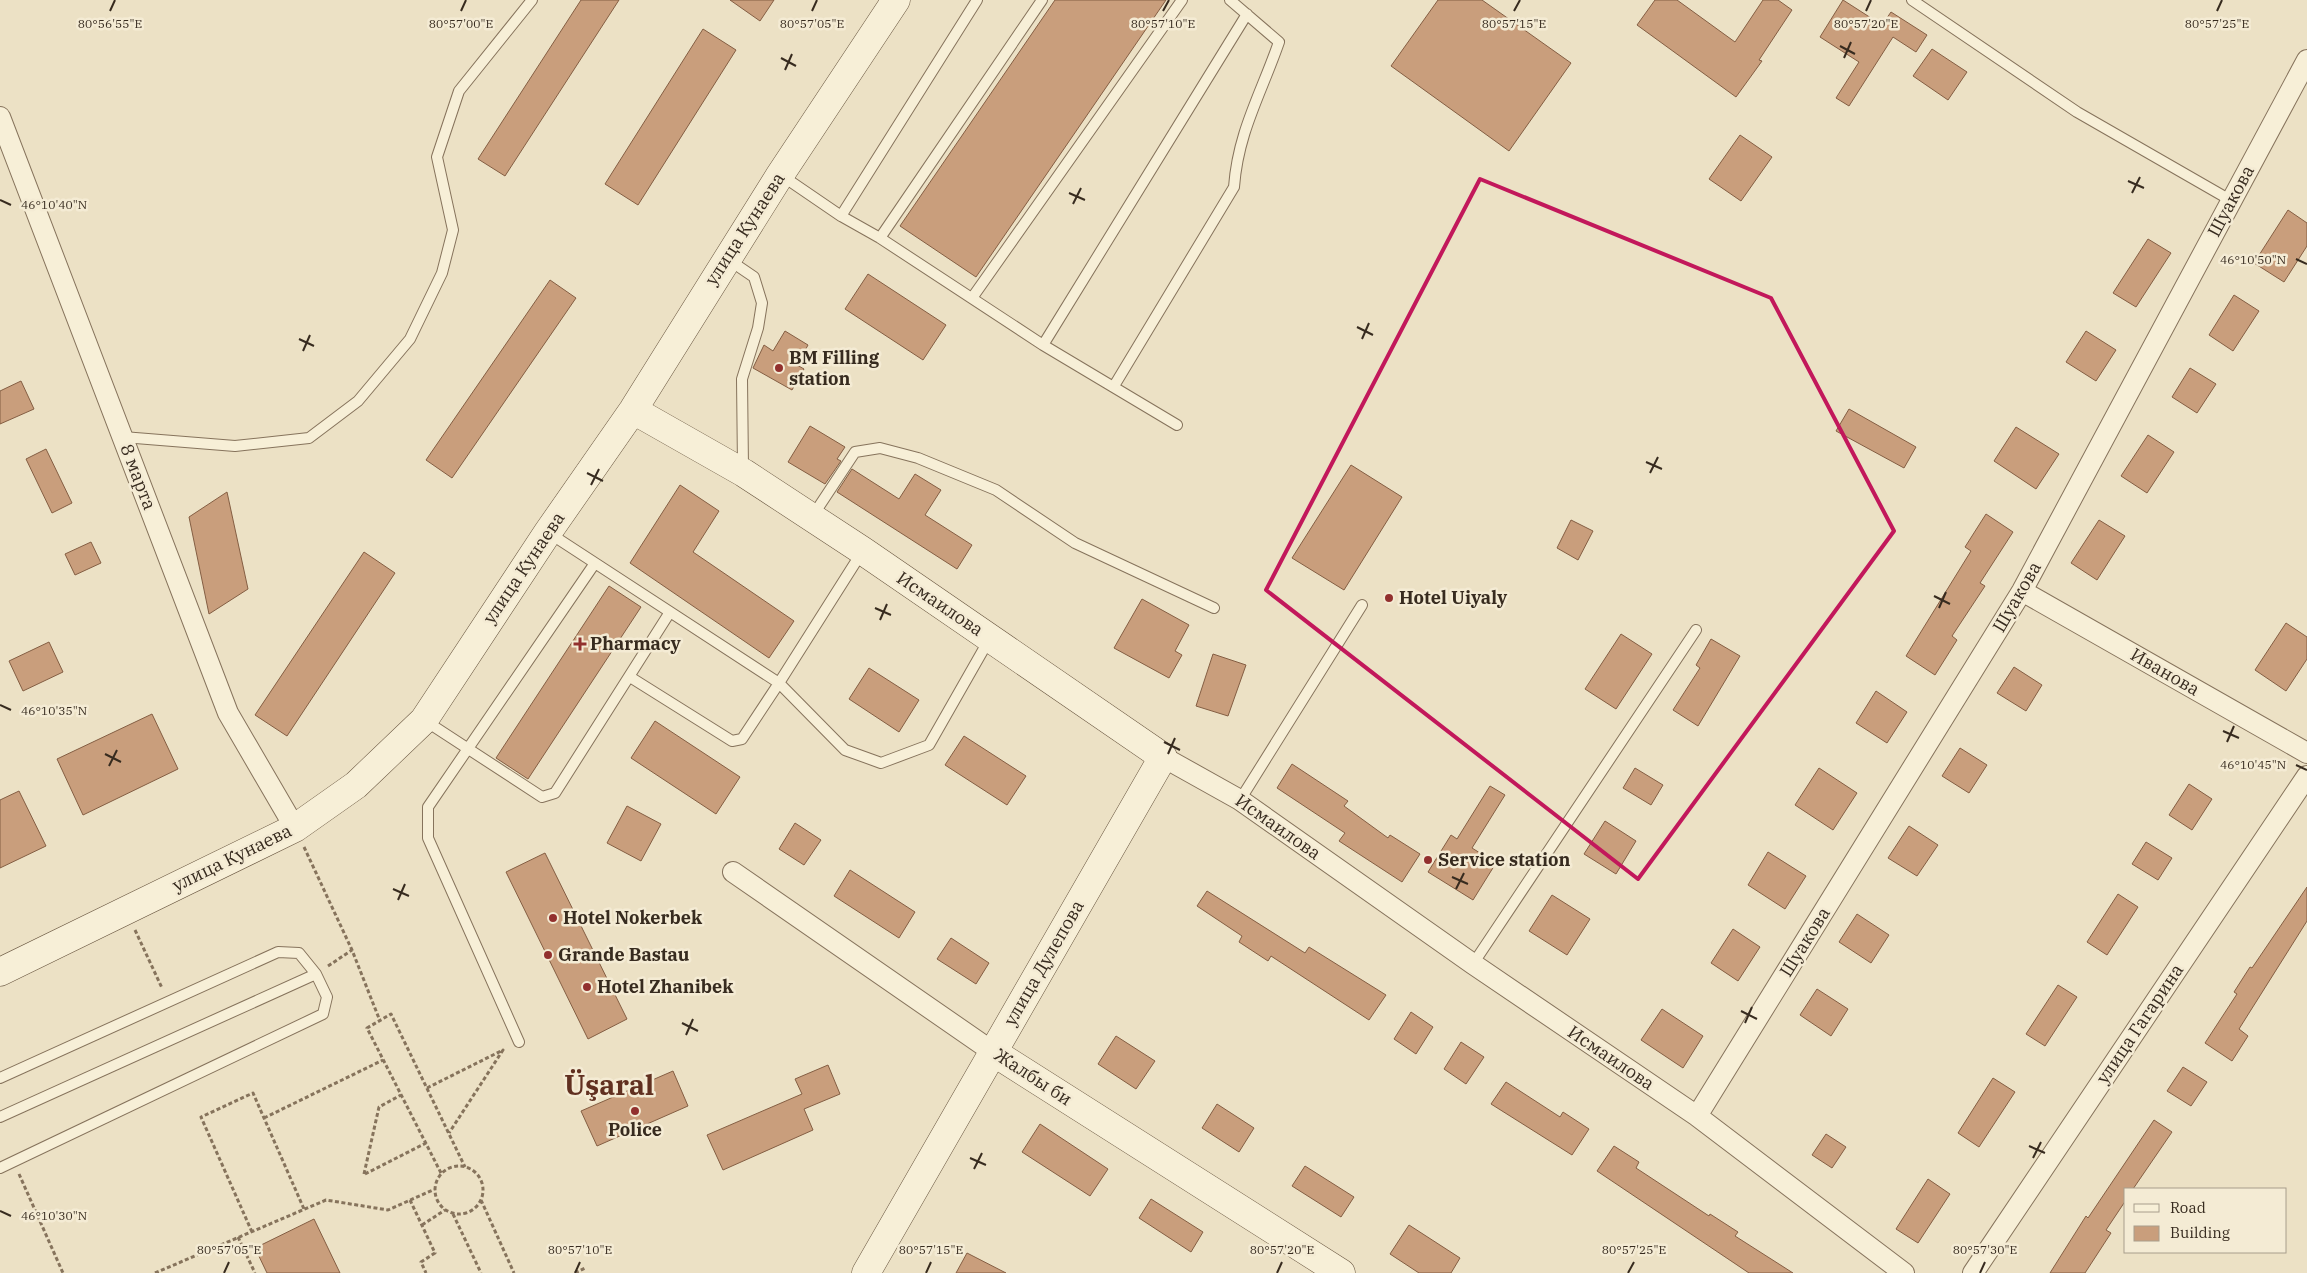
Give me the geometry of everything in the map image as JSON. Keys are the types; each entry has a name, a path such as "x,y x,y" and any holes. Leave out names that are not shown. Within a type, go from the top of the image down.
{"street":[{"name":"улица Кунаева","path":"0,972 295,828 356,785 424,720 548,532 633,410 726,258 896,0"},
{"name":"Шуакова","path":"1697,1116 2022,591 2307,60"},
{"name":"8 марта","path":"0,117 228,713 295,828"},
{"name":"Исмаилова","path":"633,410 744,473 863,551 1163,757 1240,800 1473,964 1697,1116 1904,1273"},
{"name":"Иванова","path":"2022,591 2307,753"},
{"name":"улица Дулепова","path":"866,1273 1163,757"},
{"name":"улица Гагарина","path":"1973,1273 2307,776"},
{"name":"Жалбы би","path":"733,872 992,1052 1341,1273"}],"lane":[{"path":"123,437 235,446 309,438 358,401 410,339 442,273 453,230 437,157 459,91 532,0"},
{"path":"841,216 976,0"},
{"path":"880,238 1042,0"},
{"path":"972,298 1182,0"},
{"path":"1114,386 1234,187 1236,160 1244,126 1264,84 1280,42 1230,0"},
{"path":"1912,0 2076,112 2232,201"},
{"path":"1043,345 1247,14"},
{"path":"780,174 841,216 880,238 1043,345 1177,425"},
{"path":"726,258 754,278 762,303 758,328 742,380 744,473"},
{"path":"812,518 855,452 880,448 918,458 996,490 1075,542 1214,608"},
{"path":"548,532 779,683 845,750 881,763 929,745 990,638"},
{"path":"630,677 732,741 742,739 863,551"},
{"path":"519,1042 428,838 428,807 596,563"},
{"path":"1240,800 1362,605"},
{"path":"424,720 542,797 555,794 670,612"},
{"path":"1473,964 1696,630"},
{"path":"0,1078 278,952 299,953 316,974 327,997 323,1014 0,1168"},
{"path":"0,1117 316,974"}],"path":[{"path":"295,828 352,950 380,1021"},
{"path":"125,910 168,1002"},
{"path":"316,974 352,950"},
{"path":"441,1173 367,1028 391,1014 465,1167"},
{"path":"426,1088 503,1050 448,1133"},
{"path":"264,1118 383,1060"},
{"path":"252,1232 200,1117 253,1093 304,1209"},
{"path":"401,1095 379,1107 364,1174 426,1143"},
{"path":"14,1162 63,1273"},
{"path":"481,1200 469,1212 453,1214 445,1210 436,1197 435,1188 441,1173 456,1166 465,1167 478,1176 482,1184 481,1200 514,1273"},
{"path":"156,1273 326,1200 388,1210 435,1188"},
{"path":"410,1200 435,1253 421,1262 426,1273"},
{"path":"422,1225 445,1210"},
{"path":"453,1214 481,1273"},
{"path":"238,1237 255,1273"},
{"path":"575,1273 585,1268"}],"highlighted area":[{"path":"1480,179 1771,298 1894,531 1638,879 1266,590"}],"building":[{"path":"581,0 619,0 505,176 478,159"},
{"path":"730,0 774,0 760,21"},
{"path":"1055,0 1166,0 976,277 900,226"},
{"path":"1438,0 1482,0 1571,63 1509,151 1391,66"},
{"path":"1655,0 1677,0 1735,42 1763,0 1778,0 1792,10 1759,60 1762,61 1736,97 1637,25"},
{"path":"1843,0 1882,25 1891,12 1927,35 1916,52 1893,37 1849,106 1836,98 1859,62 1820,37"},
{"path":"703,29 736,50 638,205 605,184"},
{"path":"1932,49 1967,72 1948,100 1913,76"},
{"path":"1740,135 1772,157 1741,201 1709,179"},
{"path":"2288,210 2307,223 2307,246 2284,282 2254,263"},
{"path":"2148,239 2171,253 2136,307 2113,293"},
{"path":"868,274 946,325 923,360 845,309"},
{"path":"550,280 576,298 452,478 426,460"},
{"path":"2234,295 2259,311 2233,351 2209,335"},
{"path":"785,331 808,345 797,365 804,369 792,390 753,368 764,345 773,351"},
{"path":"2086,331 2116,350 2096,381 2066,362"},
{"path":"2190,368 2216,384 2197,413 2172,397"},
{"path":"21,381 34,409 0,424 0,391"},
{"path":"1849,409 1916,447 1904,468 1836,431"},
{"path":"810,426 845,447 837,459 841,461 825,484 788,462"},
{"path":"2016,427 2059,454 2036,489 1994,461"},
{"path":"2148,435 2174,452 2147,493 2121,476"},
{"path":"46,449 72,503 52,513 26,459"},
{"path":"1351,465 1402,497 1344,590 1292,558"},
{"path":"852,469 899,499 915,474 941,490 925,515 972,545 957,569 837,492"},
{"path":"680,485 719,511 693,552 794,621 769,658 630,563"},
{"path":"227,492 248,589 209,614 189,517"},
{"path":"1986,514 2013,532 1980,583 1985,586 1952,636 1957,640 1935,675 1906,656 1971,551 1965,547"},
{"path":"1571,520 1593,531 1578,560 1557,548"},
{"path":"2099,520 2125,536 2097,580 2071,563"},
{"path":"91,542 101,563 75,575 65,554"},
{"path":"364,552 395,573 287,736 255,715"},
{"path":"609,586 641,607 528,779 496,758"},
{"path":"1142,599 1189,625 1175,651 1182,655 1169,678 1114,648"},
{"path":"2286,623 2307,637 2307,659 2286,691 2255,670"},
{"path":"1621,634 1652,654 1616,709 1585,689"},
{"path":"1711,639 1740,656 1698,726 1673,710 1700,668 1696,665"},
{"path":"49,642 63,672 23,691 9,661"},
{"path":"1213,654 1246,665 1228,716 1196,706"},
{"path":"2014,667 2042,685 2026,711 1997,693"},
{"path":"869,668 919,700 899,732 849,699"},
{"path":"1876,691 1907,712 1887,743 1856,723"},
{"path":"152,714 178,769 83,815 57,759"},
{"path":"655,721 740,777 716,814 631,758"},
{"path":"964,736 1026,776 1007,805 945,765"},
{"path":"1960,748 1987,765 1969,793 1942,776"},
{"path":"1292,764 1348,801 1344,806 1388,838 1390,835 1420,854 1402,882 1339,841 1345,833 1277,788"},
{"path":"1635,768 1663,785 1651,805 1623,788"},
{"path":"1819,768 1857,793 1833,830 1795,805"},
{"path":"2189,784 2212,799 2192,830 2169,815"},
{"path":"1490,786 1505,795 1472,848 1496,863 1473,900 1428,872 1451,835 1457,839"},
{"path":"19,791 46,846 0,868 0,800"},
{"path":"627,806 661,824 641,861 607,843"},
{"path":"1605,821 1636,841 1616,874 1584,854"},
{"path":"795,823 821,840 804,865 779,849"},
{"path":"1909,826 1938,845 1917,876 1888,858"},
{"path":"2146,842 2172,858 2158,880 2132,864"},
{"path":"1768,852 1806,876 1785,909 1748,885"},
{"path":"545,853 627,1019 588,1039 506,872"},
{"path":"850,870 915,912 899,938 834,896"},
{"path":"2307,887 2307,921 2239,1029 2248,1036 2232,1061 2205,1043 2237,994 2234,992 2250,967 2252,968"},
{"path":"1207,891 1305,953 1309,947 1386,995 1369,1020 1271,956 1268,961 1239,942 1242,936 1197,906"},
{"path":"2118,894 2138,907 2107,955 2087,942"},
{"path":"1552,895 1590,919 1567,955 1529,931"},
{"path":"1857,914 1889,935 1871,963 1839,942"},
{"path":"1733,929 1760,947 1738,981 1711,963"},
{"path":"951,938 989,963 976,984 937,959"},
{"path":"2058,985 2077,997 2045,1046 2026,1034"},
{"path":"1817,989 1848,1009 1831,1036 1800,1015"},
{"path":"1662,1009 1703,1036 1683,1068 1641,1040"},
{"path":"1411,1012 1433,1027 1416,1054 1394,1039"},
{"path":"1116,1036 1155,1061 1136,1089 1098,1064"},
{"path":"1461,1042 1484,1057 1466,1084 1444,1069"},
{"path":"828,1065 840,1094 804,1109 813,1130 723,1170 707,1135 802,1094 795,1079"},
{"path":"2183,1067 2207,1082 2191,1106 2167,1091"},
{"path":"673,1071 688,1106 597,1146 581,1111"},
{"path":"1993,1078 2015,1092 1979,1147 1958,1133"},
{"path":"1506,1082 1560,1117 1563,1112 1589,1129 1572,1155 1491,1104"},
{"path":"1217,1104 1254,1128 1239,1152 1202,1128"},
{"path":"2154,1120 2172,1132 2134,1188 2124,1188 2124,1203 2106,1230 2111,1233 2085,1273 2050,1273 2086,1216 2088,1218"},
{"path":"1040,1124 1108,1169 1090,1196 1022,1152"},
{"path":"1826,1134 1846,1147 1832,1168 1812,1155"},
{"path":"1614,1146 1639,1162 1636,1168 1709,1216 1710,1214 1738,1232 1735,1236 1793,1273 1749,1273 1597,1171"},
{"path":"1305,1166 1354,1197 1341,1217 1292,1186"},
{"path":"1928,1179 1950,1194 1918,1243 1896,1229"},
{"path":"1151,1199 1203,1232 1191,1252 1139,1218"},
{"path":"314,1219 340,1273 267,1273 255,1248"},
{"path":"1409,1225 1460,1258 1451,1273 1419,1273 1390,1254"},
{"path":"967,1253 1006,1273 956,1273"}],"place":[{"name":"BM Filling station","path":"779,368"},
{"name":"Hotel Uiyaly","path":"1389,598"},
{"name":"Pharmacy","path":"580,644"},
{"name":"Service station","path":"1428,860"},
{"name":"Hotel Nokerbek","path":"553,918"},
{"name":"Grande Bastau","path":"548,955"},
{"name":"Hotel Zhanibek","path":"587,987"},
{"name":"Police","path":"635,1111"}],"district":[{"name":"Üşaral","path":"609,1085"}]}
